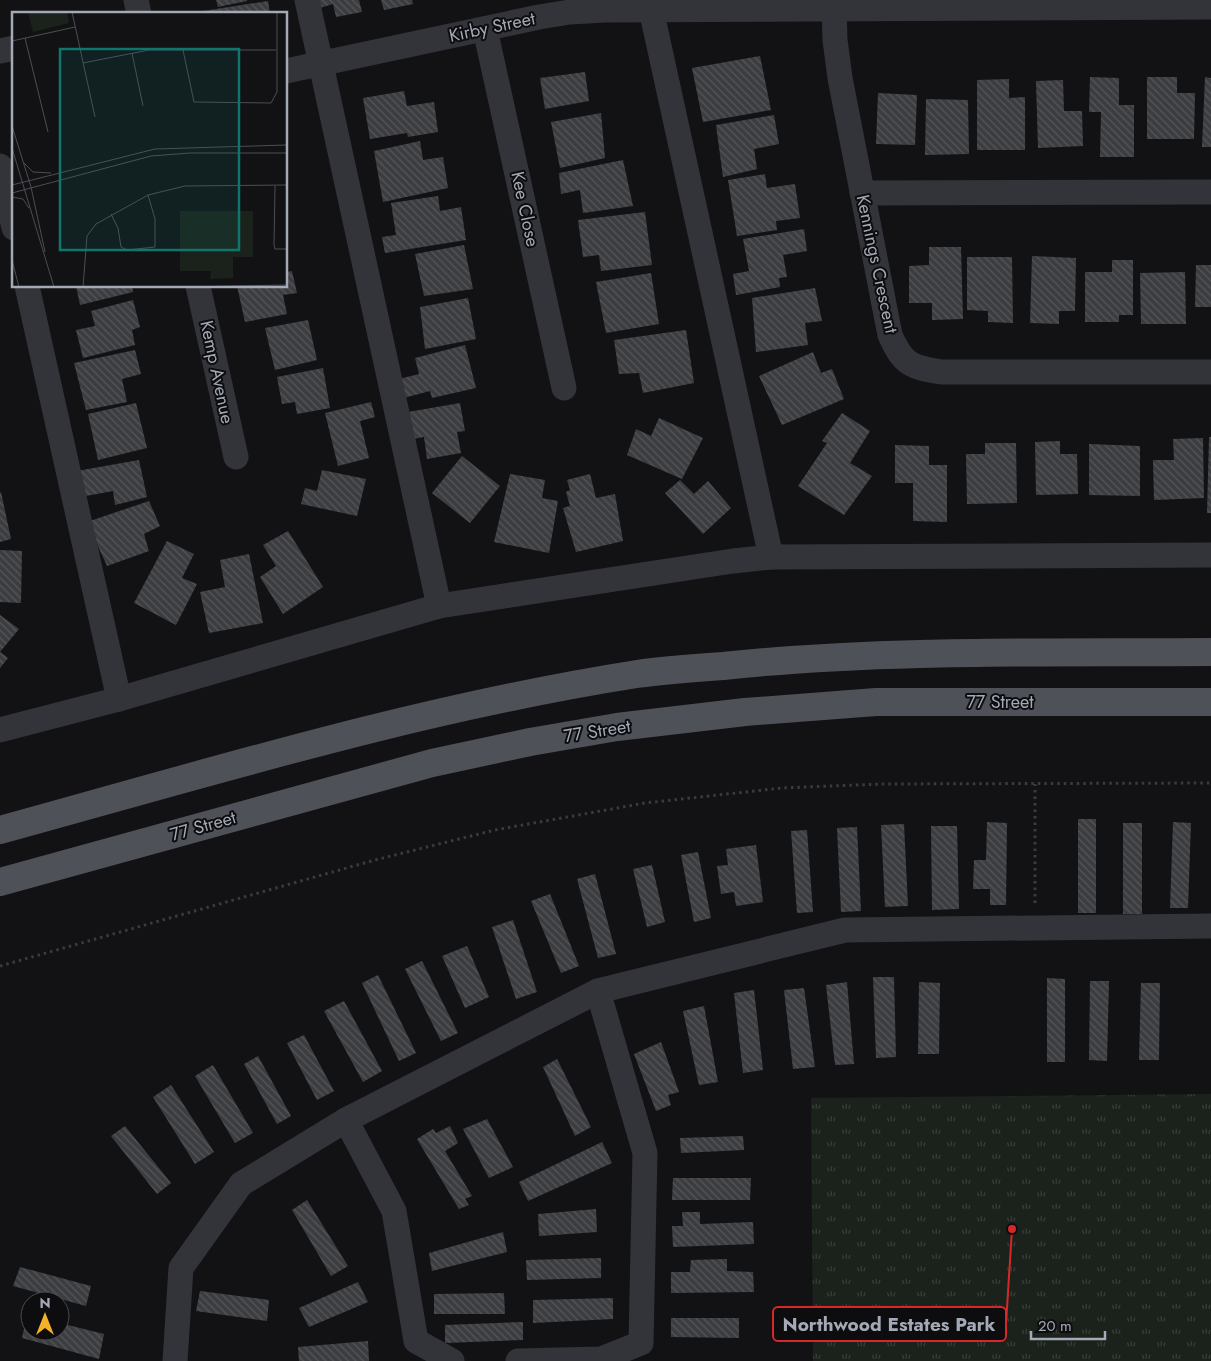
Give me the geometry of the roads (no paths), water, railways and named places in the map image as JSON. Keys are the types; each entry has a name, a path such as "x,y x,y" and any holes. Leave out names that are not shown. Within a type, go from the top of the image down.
{"main road":[{"path":"0,830 349,734 429,714 516,695 640,674 788,659 933,653 1211,652"},
{"name":"77 Street","path":"0,882 432,763 530,742 617,727 746,712 876,702 1211,702"}],"street":[{"path":"307,0 439,606"},
{"path":"649,4 771,557"},
{"name":"Kirby Street","path":"288,71 538,17 649,4 834,8 1211,7"},
{"name":"Kennings Crescent","path":"834,8 838,63 890,335 898,353 907,362 922,369 942,372 1211,372"},
{"name":"Kee Close","path":"485,29 564,388"},
{"path":"0,166 12,219"},
{"path":"862,193 1211,192"},
{"path":"27,288 119,699"},
{"name":"Kemp Avenue","path":"198,288 236,458"},
{"path":"0,730 119,699 439,606 771,557 1211,555"},
{"path":"175,1361 181,1268 241,1184 346,1120 598,991 845,930 1211,926"},
{"path":"518,1361 601,1359 642,1343 645,1153 598,991"},
{"path":"346,1120 394,1211 416,1341 452,1361"}],"place":[{"name":"Northwood Estates Park","path":"1012,1229"}]}
